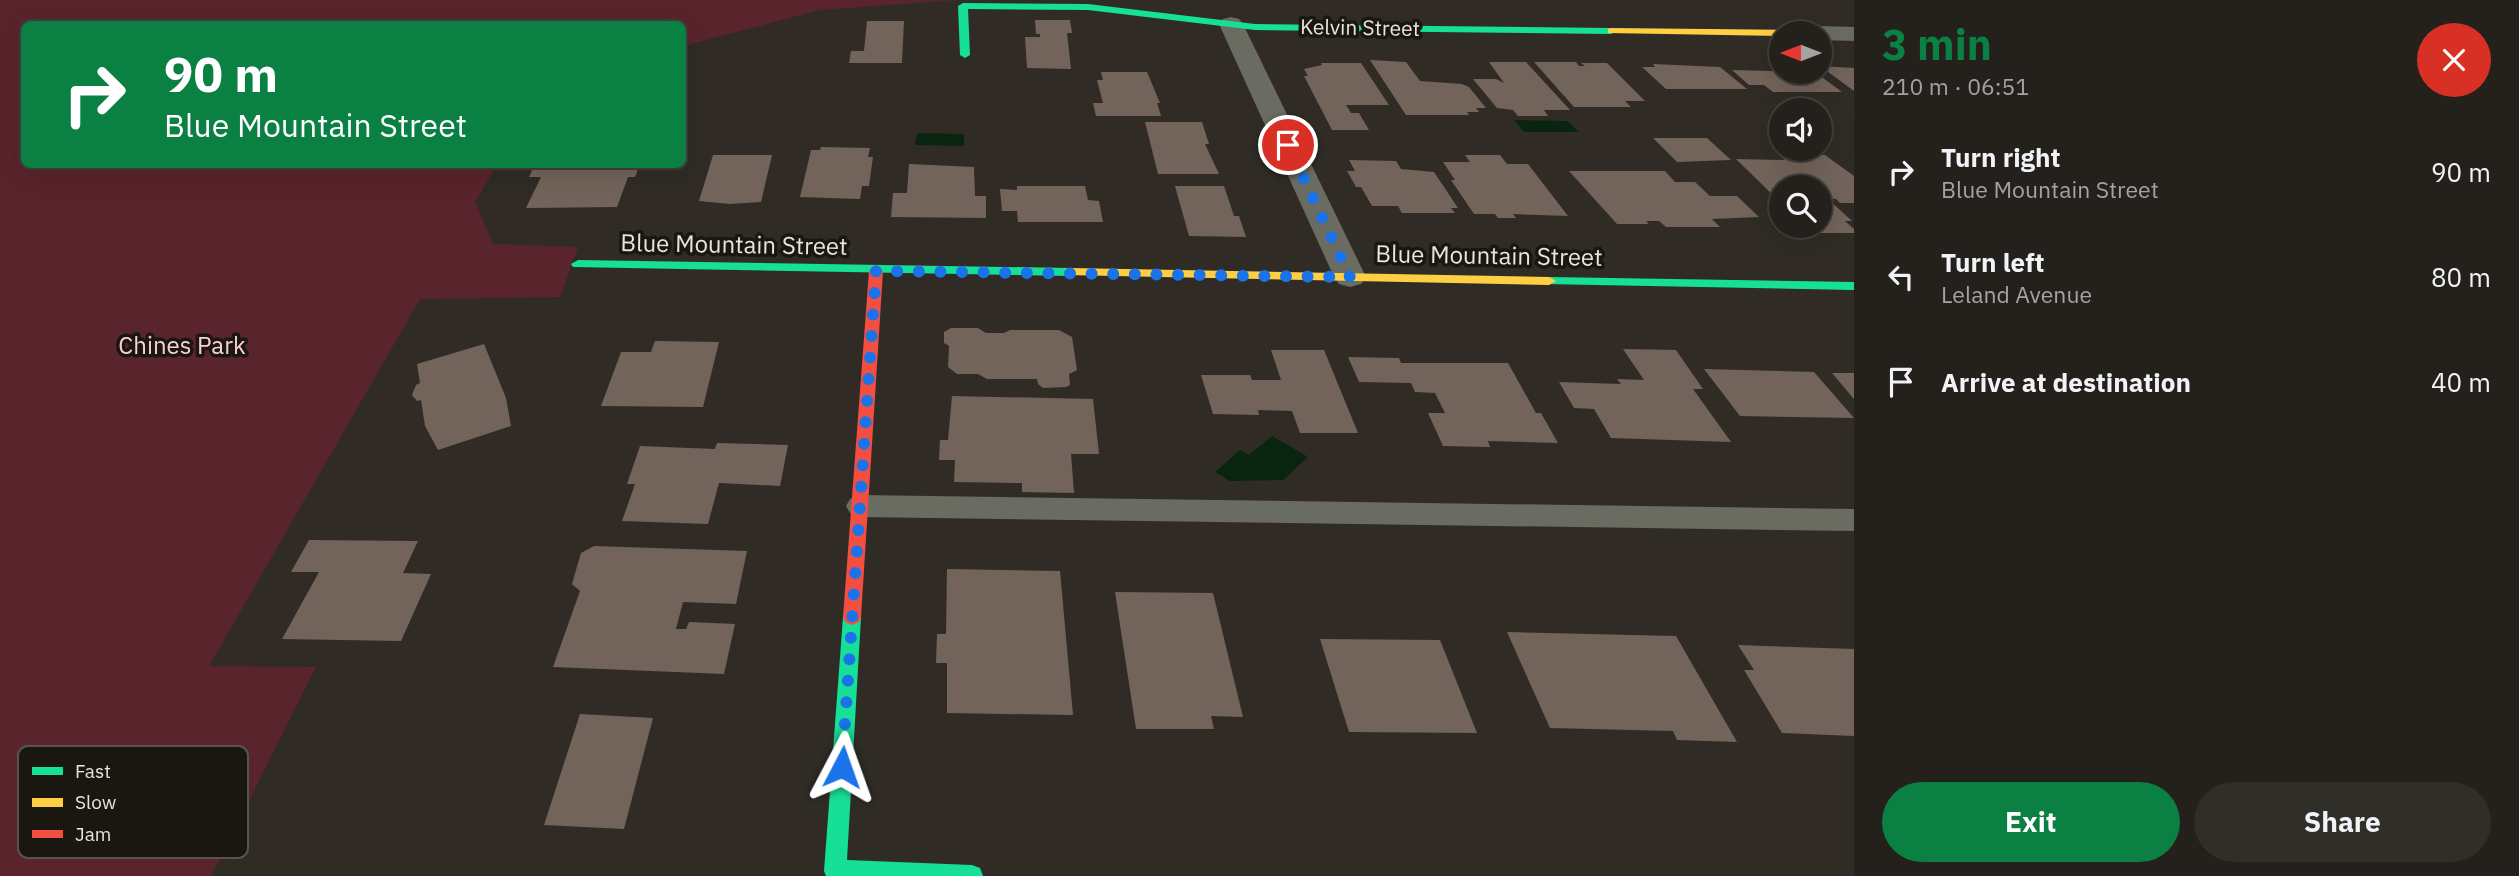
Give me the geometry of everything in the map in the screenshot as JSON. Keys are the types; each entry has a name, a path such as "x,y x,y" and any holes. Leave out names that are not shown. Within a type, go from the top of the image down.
{"street":[{"name":"Kelvin Street","path":"965,55 963,6 1079,6 1255,27 1769,33"},
{"path":"1231,24 1350,277"},
{"path":"1832,33 1854,34"},
{"name":"Blue Mountain Street","path":"578,264 1854,286"},
{"path":"876,271 835,871 972,876"}],"lane":[{"path":"860,506 1854,520"}],"green space":[{"name":"Chines Park","path":"0,0 957,0 820,10 686,45 686,21 21,21 21,168 495,168 475,202 493,244 578,247 560,297 420,299 209,666 316,667 248,802 248,746 18,746 18,858 220,858 211,876 0,876"}],"shaded area":[{"path":"1514,120 1567,121 1579,132 1524,132"},
{"path":"917,133 964,134 964,146 915,145"},
{"path":"1272,436 1308,457 1283,480 1230,481 1215,472 1240,450 1249,455"}],"building":[{"path":"1035,20 1070,20 1072,33 1067,33 1071,69 1027,68 1025,37 1040,37 1040,34 1036,34"},
{"path":"867,21 904,21 902,63 849,63 851,51 864,51"},
{"path":"1370,60 1406,62 1420,81 1462,84 1469,87 1486,108 1476,108 1479,112 1467,112 1469,115 1406,115"},
{"path":"1489,62 1526,62 1570,110 1544,110 1548,116 1518,116 1513,110 1497,108 1473,79 1496,79 1504,83"},
{"path":"1534,62 1576,62 1579,66 1585,66 1581,63 1607,63 1645,101 1625,101 1631,107 1574,107"},
{"path":"1321,63 1361,63 1389,105 1346,105 1351,113 1359,113 1369,130 1332,130 1304,76 1308,76 1304,69 1322,65"},
{"path":"1653,64 1720,67 1747,89 1666,89 1642,67 1655,67"},
{"path":"1832,67 1854,68 1854,91 1832,75"},
{"path":"1732,70 1769,71 1769,84 1831,84 1842,92 1773,92 1764,85 1749,85"},
{"path":"1101,72 1147,72 1160,103 1157,103 1161,116 1096,116 1093,103 1103,103 1097,80 1103,80"},
{"path":"1145,122 1202,122 1209,144 1205,144 1219,174 1158,174"},
{"path":"1653,138 1707,138 1731,160 1677,162"},
{"path":"821,147 870,148 868,157 873,157 869,186 862,186 860,199 800,197 811,150 820,150"},
{"path":"713,155 772,155 761,202 730,204 699,201"},
{"path":"1465,155 1500,155 1507,164 1528,164 1568,216 1513,214 1516,218 1498,218 1495,214 1474,214 1451,180 1455,180 1443,162 1470,162"},
{"path":"1736,159 1832,160 1854,176 1854,203 1840,203 1832,199 1832,175 1769,175 1769,191"},
{"path":"1349,160 1396,161 1401,169 1434,172 1458,208 1451,208 1455,213 1402,213 1398,206 1372,206 1347,171 1355,171"},
{"path":"909,164 974,167 975,196 986,196 986,218 891,217 893,193 907,193"},
{"path":"533,168 638,168 635,177 628,177 617,207 526,208 541,177 529,177"},
{"path":"1569,171 1665,171 1675,182 1695,182 1710,196 1737,196 1759,217 1712,219 1720,227 1666,227 1659,221 1646,221 1649,224 1617,224"},
{"path":"1017,186 1085,186 1088,200 1099,201 1103,222 1018,222 1017,211 1002,211 1000,189 1017,190"},
{"path":"1175,186 1224,186 1234,216 1239,216 1246,237 1189,236"},
{"path":"1832,203 1852,221 1845,221 1854,229 1854,233 1832,233"},
{"path":"951,328 978,328 986,333 1059,330 1072,337 1077,370 1069,374 1070,385 1043,388 1037,379 987,379 978,374 957,374 948,367 949,346 944,343 944,332"},
{"path":"655,341 719,342 703,407 601,406 621,352 651,352"},
{"path":"484,344 506,398 511,426 438,450 425,426 421,400 417,401 412,395 416,385 420,383 417,364"},
{"path":"1623,349 1676,350 1703,389 1693,389 1731,442 1611,438 1594,409 1574,408 1559,382 1621,384 1617,379 1644,380"},
{"path":"1271,350 1324,350 1358,433 1300,433 1292,411 1258,410 1259,415 1213,414 1201,375 1250,375 1252,380 1281,380"},
{"path":"1348,357 1399,358 1401,363 1508,363 1536,413 1541,413 1558,443 1488,441 1490,447 1443,446 1428,413 1445,413 1435,393 1415,392 1411,383 1359,382"},
{"path":"1704,369 1814,372 1854,418 1740,416"},
{"path":"1832,373 1854,373 1854,399"},
{"path":"952,396 1093,399 1099,454 1071,454 1074,493 1022,492 1022,483 954,482 955,460 939,460 940,440 948,440"},
{"path":"717,443 788,445 780,486 719,483 708,524 622,521 635,484 627,484 640,446 715,449"},
{"path":"309,540 418,541 403,573 431,574 401,641 282,639 319,572 291,572"},
{"path":"594,546 747,551 736,604 683,602 676,629 686,629 689,622 735,624 724,674 553,667 580,591 572,584 581,553"},
{"path":"947,569 1060,571 1073,715 947,713 947,663 936,663 937,634 946,634"},
{"path":"1115,592 1213,593 1243,717 1211,716 1214,729 1136,729"},
{"path":"1507,632 1676,636 1737,742 1677,740 1673,731 1550,728"},
{"path":"1320,639 1440,640 1477,733 1349,732"},
{"path":"1738,645 1854,649 1854,736 1782,733 1744,670 1754,670"},
{"path":"580,714 653,718 624,829 544,825"}],"traffic: fast":[{"path":"965,55 963,6 1088,7 1255,27 1611,31"},
{"path":"578,264 1070,272"},
{"path":"1549,281 1854,286"},
{"path":"852,617 835,871 972,876"}],"traffic: slow":[{"path":"1611,31 1769,33"},
{"path":"1070,272 1549,281"}],"traffic: jam":[{"path":"852,617 876,271"}],"route":[{"path":"842,767 876,271 1350,277 1288,145"}]}
